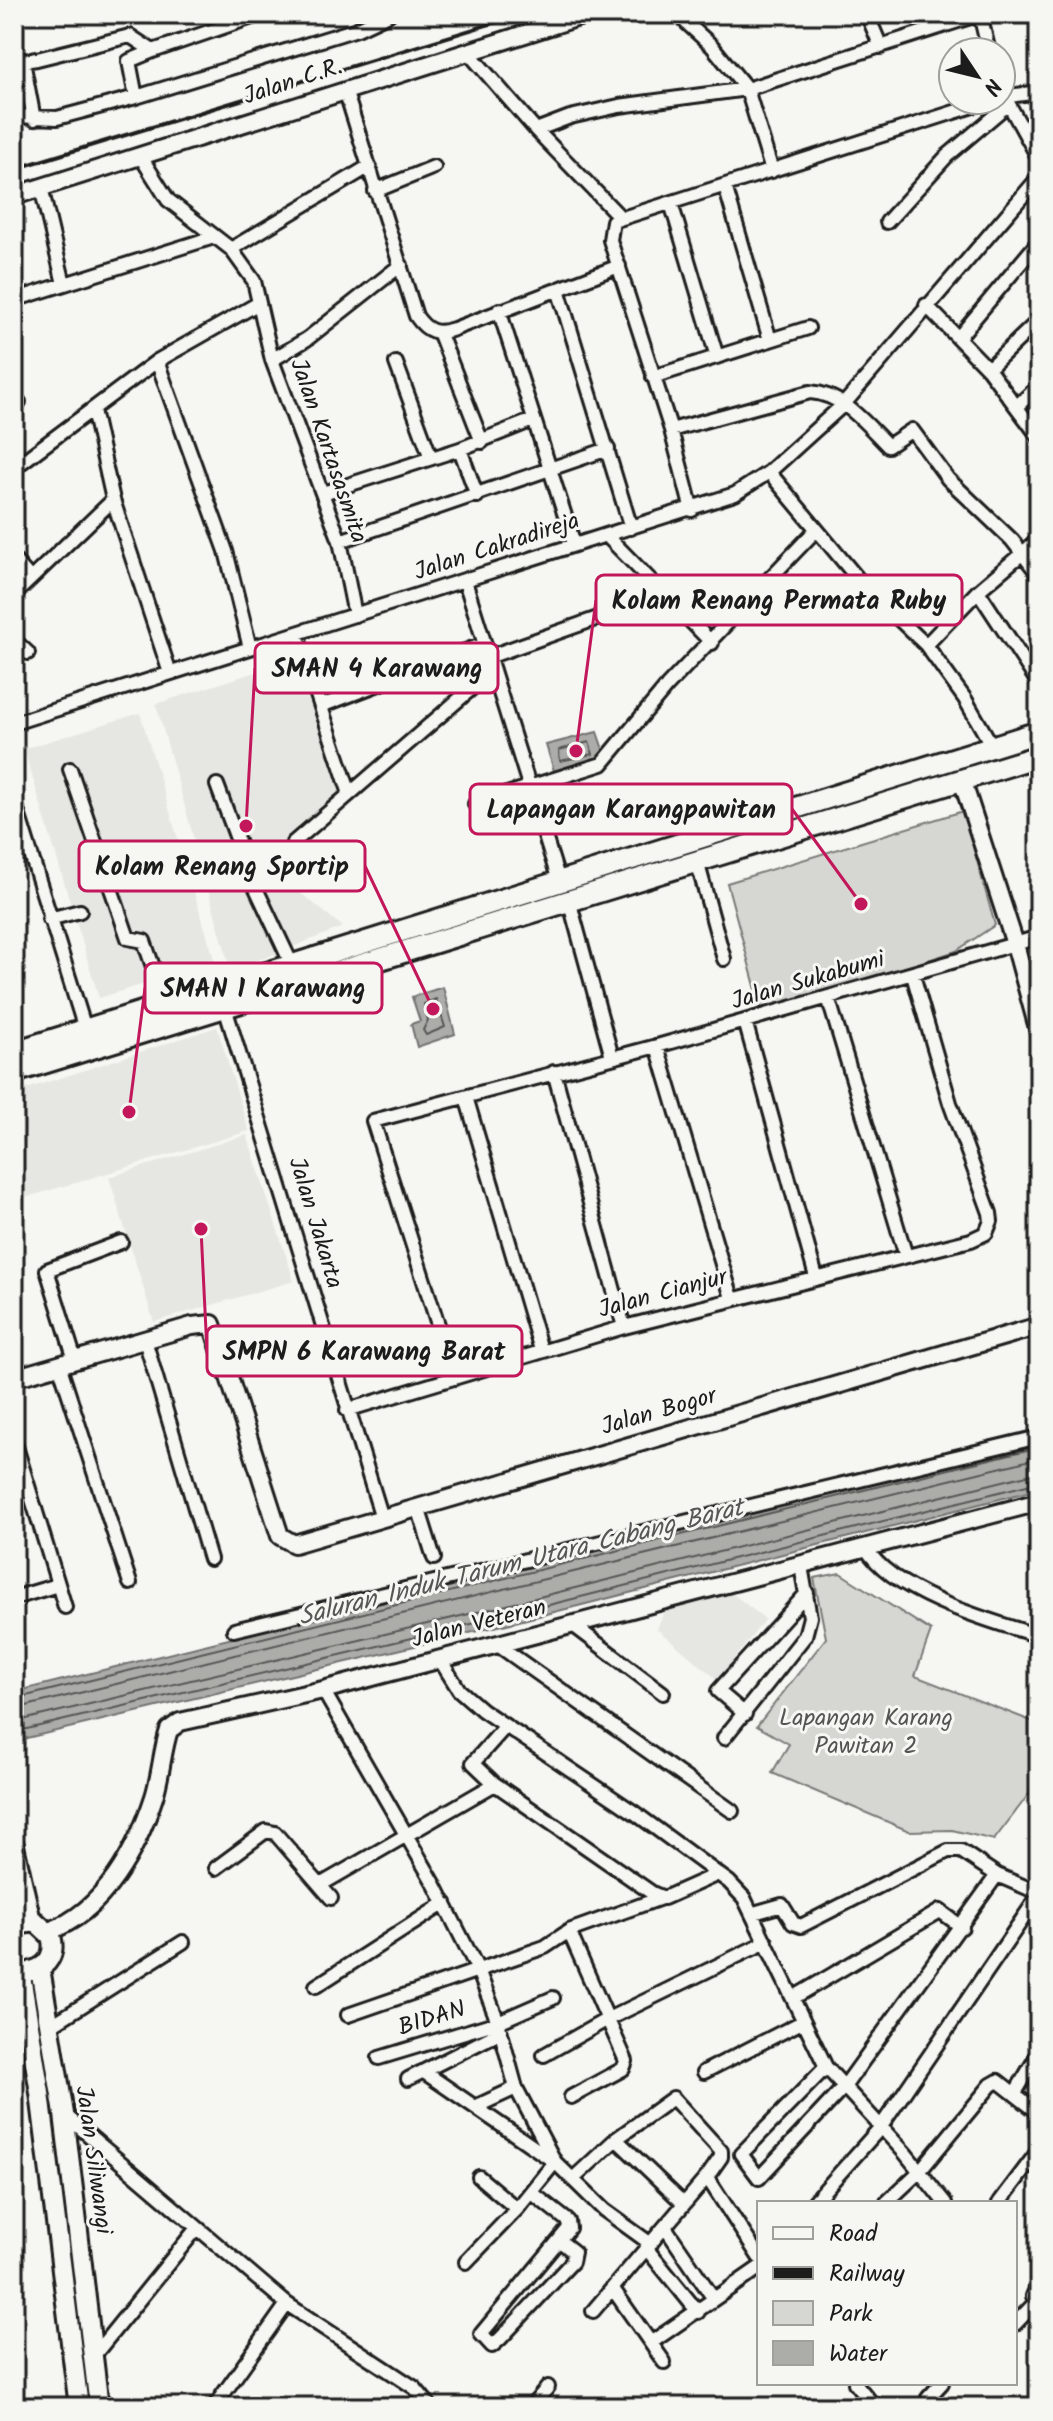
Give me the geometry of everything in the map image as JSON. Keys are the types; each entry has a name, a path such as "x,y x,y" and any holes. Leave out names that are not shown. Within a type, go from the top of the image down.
{"main road":[{"path":"14,1072 222,997 293,967 1039,732"},
{"path":"14,1052 166,1004 222,997 569,900 1039,756"},
{"path":"14,1846 22,1923 49,1931 53,1952 40,1968 17,1969"},
{"name":"Jalan Siliwangi","path":"40,1968 64,2114 99,2407"},
{"name":"Jalan Siliwangi","path":"17,1969 40,2093 79,2407"}],"street":[{"path":"136,97 129,61 261,14"},
{"path":"14,116 57,118 136,97 357,29 389,14"},
{"name":"Jalan C.R.","path":"14,196 588,14"},
{"path":"677,14 712,46 747,89 772,171"},
{"path":"867,14 881,47"},
{"path":"536,130 570,117 619,106 747,89 980,14 985,36"},
{"path":"34,119 18,58 130,36 153,51"},
{"path":"468,52 536,130 620,217"},
{"path":"345,90 416,316 431,331 440,334 619,266"},
{"path":"1017,95 1039,92"},
{"path":"692,510 671,430 609,232 613,221 945,116"},
{"path":"887,222 984,116"},
{"path":"1012,116 1039,159"},
{"name":"Jalan Kartasasmita","path":"141,157 168,200 231,249 254,281 272,360 340,541 355,615"},
{"path":"231,249 267,231 368,167"},
{"path":"375,191 434,167"},
{"name":"Jalan Cakradireja","path":"14,723 735,494 769,472 844,404 1039,177"},
{"path":"725,186 770,340"},
{"path":"41,187 64,284"},
{"path":"671,203 717,357"},
{"path":"14,300 214,237"},
{"path":"958,338 1039,241"},
{"path":"272,360 307,339 401,265"},
{"path":"558,289 631,528"},
{"path":"14,468 157,361 259,303"},
{"path":"926,305 988,369 1039,437"},
{"path":"499,310 574,544"},
{"path":"988,369 1039,320"},
{"path":"653,377 808,328"},
{"path":"440,334 482,442"},
{"path":"157,361 226,551 250,648"},
{"path":"396,363 431,458"},
{"path":"1017,406 1039,386"},
{"path":"671,430 810,392 844,404 888,446 912,430 948,479 1023,552 1039,575"},
{"path":"93,410 113,500 170,673"},
{"path":"323,493 482,442 533,420"},
{"path":"460,449 477,496"},
{"path":"340,541 608,449"},
{"path":"769,472 863,585 926,645 965,699 992,746"},
{"path":"14,595 113,500"},
{"path":"475,804 602,764 667,686 712,643 815,531"},
{"path":"607,536 712,643"},
{"path":"926,645 978,591 1039,539"},
{"path":"14,560 30,578"},
{"path":"465,581 559,881"},
{"path":"978,591 1039,684"},
{"path":"321,706 663,595"},
{"path":"297,635 349,791"},
{"path":"14,640 28,653"},
{"path":"293,843 349,791 493,670"},
{"path":"70,769 128,938 144,941 166,1004"},
{"path":"962,780 1015,944 1039,1032"},
{"path":"217,785 253,882 293,967"},
{"path":"14,800 85,1029"},
{"path":"697,861 724,959"},
{"path":"569,900 612,1057"},
{"path":"49,919 80,911"},
{"name":"Jalan Sukabumi","path":"455,1378 373,1121 657,1046 1039,937"},
{"name":"Jalan Cianjur","path":"347,1410 624,1327 971,1240 989,1228 987,1205 950,1103 913,975"},
{"name":"Jalan Jakarta","path":"222,997 382,1518"},
{"path":"828,997 906,1256"},
{"path":"745,1021 816,1277"},
{"path":"657,1046 732,1298"},
{"path":"554,1072 624,1327"},
{"path":"466,1097 541,1350"},
{"path":"121,1242 47,1270 67,1362 130,1583"},
{"name":"Jalan Bogor","path":"145,1340 212,1324 280,1536 294,1544 1038,1330"},
{"path":"14,1378 145,1340 210,1559"},
{"path":"234,1630 1039,1437"},
{"path":"14,1440 65,1607"},
{"name":"Jalan Veteran","path":"49,1931 72,1920 104,1891 123,1864 155,1795 172,1726 228,1710 323,1690 1039,1502"},
{"path":"418,1507 434,1558"},
{"path":"866,1548 880,1567 892,1576 976,1615 1039,1636"},
{"path":"724,1738 805,1636 810,1617 801,1566"},
{"path":"14,1598 58,1585"},
{"path":"745,1714 718,1691 807,1593"},
{"path":"573,1625 663,1693"},
{"path":"495,1643 732,1811"},
{"path":"439,1658 459,1690 505,1727 635,1813 718,1874 744,1898 754,1913 802,2022 826,2067 943,2201"},
{"path":"323,1690 445,1903 478,1970 516,2088 555,2162"},
{"path":"505,1727 473,1763 495,1784 652,1893 664,1898"},
{"path":"320,1885 495,1784"},
{"path":"216,1868 266,1831 275,1833 331,1898"},
{"path":"754,1913 782,1905 793,1923 801,1926 948,1851 961,1851 997,1875 1039,1894 880,2128 815,2201"},
{"path":"348,2015 545,1947 569,1931 651,1899 664,1898 718,1874"},
{"path":"826,2067 741,2154 759,2178 844,2087 997,1875"},
{"path":"316,1986 445,1903"},
{"path":"793,1998 940,1911 962,1927"},
{"path":"569,1931 625,2065 571,2097"},
{"path":"50,2026 183,1942"},
{"path":"544,2055 606,2020 766,1942"},
{"path":"408,2079 553,1998"},
{"path":"704,2072 802,2022"},
{"name":"BIDAN","path":"379,2058 499,2028"},
{"path":"1015,2093 1039,2053"},
{"path":"424,2072 555,2162 604,2210 649,2246 698,2312"},
{"path":"888,2201 919,2172 991,2085 998,2081 1039,2113"},
{"path":"475,2107 516,2088"},
{"path":"573,2179 616,2139 676,2098 721,2151 721,2157 707,2177 593,2311"},
{"path":"64,2114 197,2228 230,2252 287,2304 415,2388 431,2407"},
{"path":"616,2139 684,2204"},
{"path":"1001,2201 1039,2150"},
{"path":"466,2262 517,2209 555,2162"},
{"path":"479,2177 517,2209"},
{"path":"707,2177 757,2254"},
{"path":"531,2192 568,2221 569,2228 481,2334 485,2342 492,2346 500,2339 572,2262 574,2252 560,2241"},
{"path":"665,2227 714,2299"},
{"path":"91,2359 197,2228"},
{"path":"652,2342 757,2269"},
{"path":"1017,2322 1038,2302 1033,2296 1039,2282"},
{"path":"613,2289 664,2362"},
{"path":"214,2407 287,2304"},
{"path":"858,2385 867,2404"},
{"path":"928,2398 940,2385"},
{"path":"531,2407 548,2387"}],"shaded area":[{"path":"299,658 344,789 262,862 343,927 231,971 156,704"},
{"path":"140,713 215,962 99,998 24,749"},
{"path":"217,1027 249,1131 17,1200 14,1093"},
{"path":"247,1135 294,1281 154,1322 109,1177"},
{"path":"729,1591 765,1619 718,1680 657,1629 666,1606"}],"green space":[{"path":"963,811 995,925 956,951 802,1001 761,1008 727,883"},
{"name":"Lapangan Karang Pawitan 2","path":"840,1573 931,1631 915,1676 1039,1724 1039,1781 994,1840 952,1830 909,1831 772,1773 789,1744 757,1726 826,1638 814,1578"}],"water":[{"path":"597,732 606,758 555,774 546,745"},
{"path":"443,987 455,1034 417,1047 411,1024 420,1021 412,997"},
{"path":"1039,1439 1039,1489 507,1624 14,1741 14,1692"}],"railway":[{"path":"14,169 523,14"}],"place":[{"name":"Kolam Renang Permata Ruby","path":"576,751"},
{"name":"SMAN 4 Karawang","path":"246,826"},
{"name":"Lapangan Karangpawitan","path":"861,904"},
{"name":"Kolam Renang Sportip","path":"433,1009"},
{"name":"SMAN 1 Karawang","path":"129,1112"},
{"name":"SMPN 6 Karawang Barat","path":"201,1229"}],"water label":[{"name":"Saluran Induk Tarum Utara Cabang Barat","path":"521,1563"}]}
